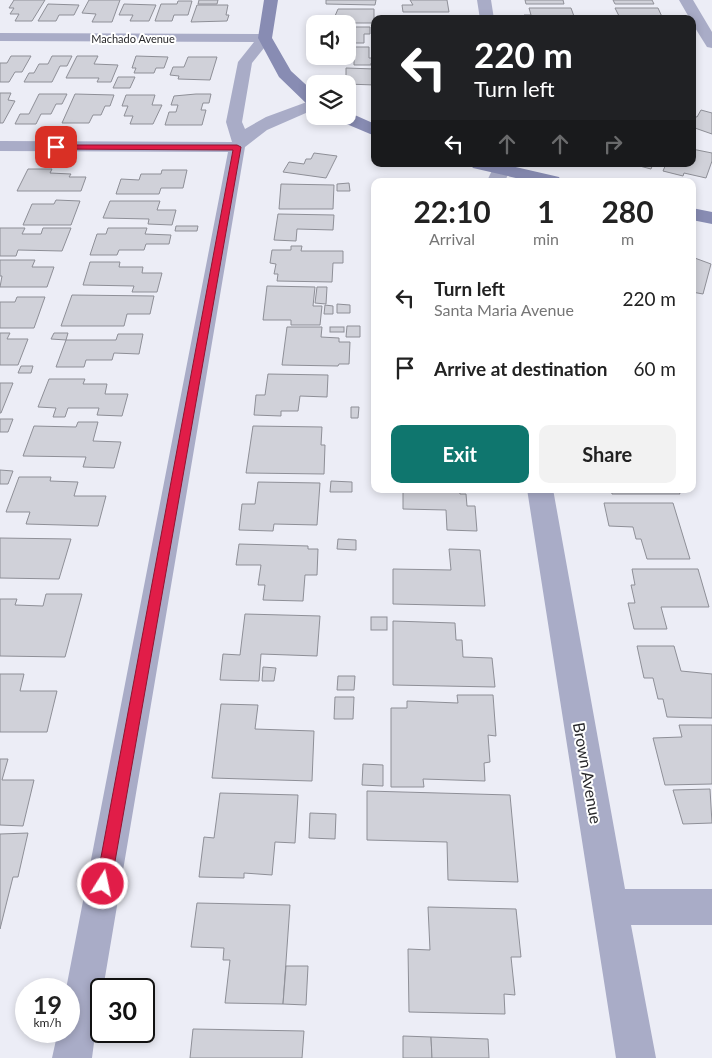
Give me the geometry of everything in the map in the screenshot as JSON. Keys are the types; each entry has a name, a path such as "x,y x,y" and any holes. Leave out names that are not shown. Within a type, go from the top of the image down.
{"main road":[{"path":"271,0 265,38 285,74 306,94"},
{"path":"356,122 371,129"},
{"path":"487,167 501,172 535,178"},
{"path":"696,215 712,218"}],"street":[{"path":"484,0 486,15"},
{"path":"686,0 695,15"},
{"path":"696,17 712,44"},
{"name":"Machado Avenue","path":"0,37 265,38"},
{"path":"72,1058 239,144 234,122 245,62 265,38"},
{"path":"0,146 239,144 260,127 306,107"},
{"name":"Brown Avenue","path":"541,493 636,1058"},
{"path":"611,907 712,907"}],"building":[{"path":"14,0 45,0 32,21 15,21 19,14 10,14 14,8 9,8"},
{"path":"89,0 120,0 112,22 92,22 96,14 82,13"},
{"path":"199,0 218,0 217,4 198,4"},
{"path":"326,0 376,0 375,5 326,4"},
{"path":"410,0 447,0 449,12 403,12 402,5 413,5"},
{"path":"525,0 563,0 564,4 526,4"},
{"path":"613,0 652,0 654,4 615,4"},
{"path":"178,1 192,1 188,15 174,15 172,21 155,21 161,4 177,4"},
{"path":"48,4 79,5 74,15 59,15 56,21 38,21"},
{"path":"124,4 156,5 149,21 130,21 133,15 119,15"},
{"path":"197,5 228,5 226,15 229,15 227,21 191,22"},
{"path":"529,8 571,8 574,15 531,15"},
{"path":"615,8 658,8 661,15 618,15"},
{"path":"338,9 374,9 374,15 371,15 371,23 356,23 356,15 335,15"},
{"path":"356,27 370,27 370,34 364,34 364,43 356,43"},
{"path":"356,47 369,47 371,65 356,65"},
{"path":"11,56 31,56 22,72 15,72 9,82 0,82 0,63 7,63"},
{"path":"52,56 72,56 67,66 60,66 52,82 24,82 29,73 34,73 39,64 48,64"},
{"path":"77,56 98,56 94,64 118,65 111,82 97,82 99,78 66,78"},
{"path":"136,56 168,57 164,68 156,68 154,73 134,73 136,68 132,68"},
{"path":"188,57 217,57 210,80 178,79 179,76 170,75 173,67 184,67"},
{"path":"346,68 371,69 371,85 356,84 356,75 346,75"},
{"path":"118,77 135,77 130,88 113,88"},
{"path":"0,93 11,93 8,100 15,101 3,123 0,123"},
{"path":"39,94 67,94 62,104 56,104 51,114 41,114 36,124 15,124 20,114 29,114"},
{"path":"75,94 114,95 110,106 105,106 101,115 93,115 89,123 62,123"},
{"path":"211,94 209,103 203,103 201,110 206,110 202,125 165,125 169,112 176,112 178,105 171,105 174,96"},
{"path":"126,95 155,95 152,105 162,105 153,124 130,124 133,116 124,116 128,106 122,106"},
{"path":"701,110 712,113 712,134 696,128 697,117"},
{"path":"696,150 712,153 712,161 706,178 684,173 683,176 663,171 665,167 696,167"},
{"path":"314,153 337,156 326,178 283,172 289,162 304,164 306,159 311,159"},
{"path":"28,169 52,169 50,173 71,174 69,177 86,177 81,191 17,191"},
{"path":"162,170 187,170 183,188 161,188 159,194 116,194 121,179 139,180 141,174 161,174"},
{"path":"349,183 350,191 337,191 337,184"},
{"path":"281,184 334,185 333,209 279,209"},
{"path":"56,200 80,201 71,225 23,225 32,204 54,204"},
{"path":"110,201 160,201 157,210 176,210 172,225 148,224 149,219 103,218"},
{"path":"278,214 334,215 333,230 297,229 296,241 274,240"},
{"path":"176,226 198,226 197,231 175,231"},
{"path":"0,228 25,228 22,234 41,234 43,228 71,228 62,251 18,250 16,256 0,256"},
{"path":"108,228 147,228 145,234 171,235 169,244 146,244 144,250 119,250 117,255 90,255 97,234 106,234"},
{"path":"291,246 302,246 301,251 343,251 343,263 333,263 332,282 277,281 278,274 274,274 276,264 270,263 272,250 291,250"},
{"path":"696,258 711,264 703,294 696,293"},
{"path":"0,260 35,260 32,267 54,267 47,287 0,287 2,276 0,276"},
{"path":"90,262 120,262 119,267 143,267 142,273 162,273 157,292 132,292 134,286 83,285"},
{"path":"267,286 315,287 313,306 322,306 320,325 291,325 291,320 263,320"},
{"path":"317,287 327,287 326,304 315,303"},
{"path":"72,295 154,296 150,314 127,314 124,326 61,326"},
{"path":"17,297 45,297 34,328 0,328 0,302 15,302"},
{"path":"337,304 350,305 350,313 337,313"},
{"path":"325,305 333,306 333,314 324,314"},
{"path":"347,326 360,326 360,337 346,337"},
{"path":"287,327 322,327 321,337 339,338 339,342 350,342 349,364 339,364 338,366 282,365"},
{"path":"330,327 344,327 344,332 330,332"},
{"path":"0,333 10,333 7,339 28,339 18,365 0,365"},
{"path":"54,333 68,333 66,340 51,339"},
{"path":"118,334 143,334 139,354 114,353 112,360 86,360 84,367 56,367 66,340 116,340"},
{"path":"21,366 33,366 31,373 18,373"},
{"path":"268,374 328,375 327,397 300,396 298,411 281,411 281,416 254,415 256,395 265,395"},
{"path":"49,379 85,379 83,384 107,384 105,394 128,394 122,416 97,415 99,408 68,408 65,417 53,417 56,408 38,407"},
{"path":"0,383 13,383 1,413 0,413"},
{"path":"351,407 359,407 358,418 351,418"},
{"path":"0,419 13,419 8,432 0,432"},
{"path":"78,422 98,422 93,441 121,442 114,468 83,467 86,457 23,456 34,426 76,427"},
{"path":"253,426 322,427 321,445 325,445 324,474 246,473"},
{"path":"0,470 13,471 8,484 0,484"},
{"path":"19,477 51,477 50,481 78,482 74,496 106,496 98,526 26,524 30,512 6,512"},
{"path":"331,481 352,482 352,492 330,492"},
{"path":"258,482 320,483 317,525 274,524 273,531 239,530 242,504 255,504"},
{"path":"403,493 466,494 467,506 475,506 477,531 447,530 446,510 403,509"},
{"path":"612,493 680,494 612,494"},
{"path":"604,503 673,503 690,559 647,559 641,539 636,539 633,527 609,526"},
{"path":"0,538 71,539 59,579 0,578"},
{"path":"338,539 356,540 356,550 337,549"},
{"path":"239,544 308,546 308,549 318,549 317,575 305,575 303,601 263,600 265,585 258,585 261,565 236,565"},
{"path":"449,549 480,550 485,606 393,604 393,569 451,570"},
{"path":"632,569 698,569 709,607 661,607 667,629 634,629 628,603 635,603 631,585 635,585"},
{"path":"46,594 82,594 65,657 0,656 0,599 17,599 15,605 43,606"},
{"path":"245,614 320,616 317,656 261,654 259,681 220,680 223,654 240,655"},
{"path":"371,617 387,617 387,630 371,630"},
{"path":"393,621 455,623 456,640 462,640 463,657 492,658 495,687 393,685"},
{"path":"637,646 674,646 681,671 712,674 712,718 667,717 663,699 658,699 653,678 644,678"},
{"path":"263,667 276,668 274,681 262,681"},
{"path":"0,674 24,674 20,691 57,691 47,732 0,732"},
{"path":"338,676 355,676 354,690 337,690"},
{"path":"457,695 493,695 496,736 488,735 490,762 484,763 485,781 423,779 424,787 391,787 391,708 407,708 407,701 458,703"},
{"path":"335,697 354,697 353,719 334,719"},
{"path":"221,704 258,705 255,729 314,731 312,781 212,778"},
{"path":"679,725 712,725 712,784 665,785 653,738 682,737"},
{"path":"0,759 8,759 2,780 34,780 23,826 0,825"},
{"path":"363,764 383,765 383,786 362,785"},
{"path":"710,789 712,823 683,824 673,790"},
{"path":"367,791 510,795 518,882 448,880 447,842 367,840"},
{"path":"220,793 298,795 295,843 275,842 272,875 244,873 244,878 199,877 204,837 214,838"},
{"path":"310,813 336,814 335,839 309,838"},
{"path":"28,833 18,877 13,877 0,929 0,834"},
{"path":"197,903 290,905 283,1004 225,1003 230,960 223,960 224,948 191,947"},
{"path":"428,907 516,909 521,957 511,957 515,995 504,994 505,1014 409,1012 408,949 430,950"},
{"path":"286,966 308,966 306,1005 283,1004"},
{"path":"193,1029 304,1031 302,1058 190,1058"},
{"path":"403,1036 431,1037 432,1058 403,1058"},
{"path":"431,1037 488,1039 489,1058 432,1058"}],"route":[{"path":"56,147 237,147 103,884"}]}
